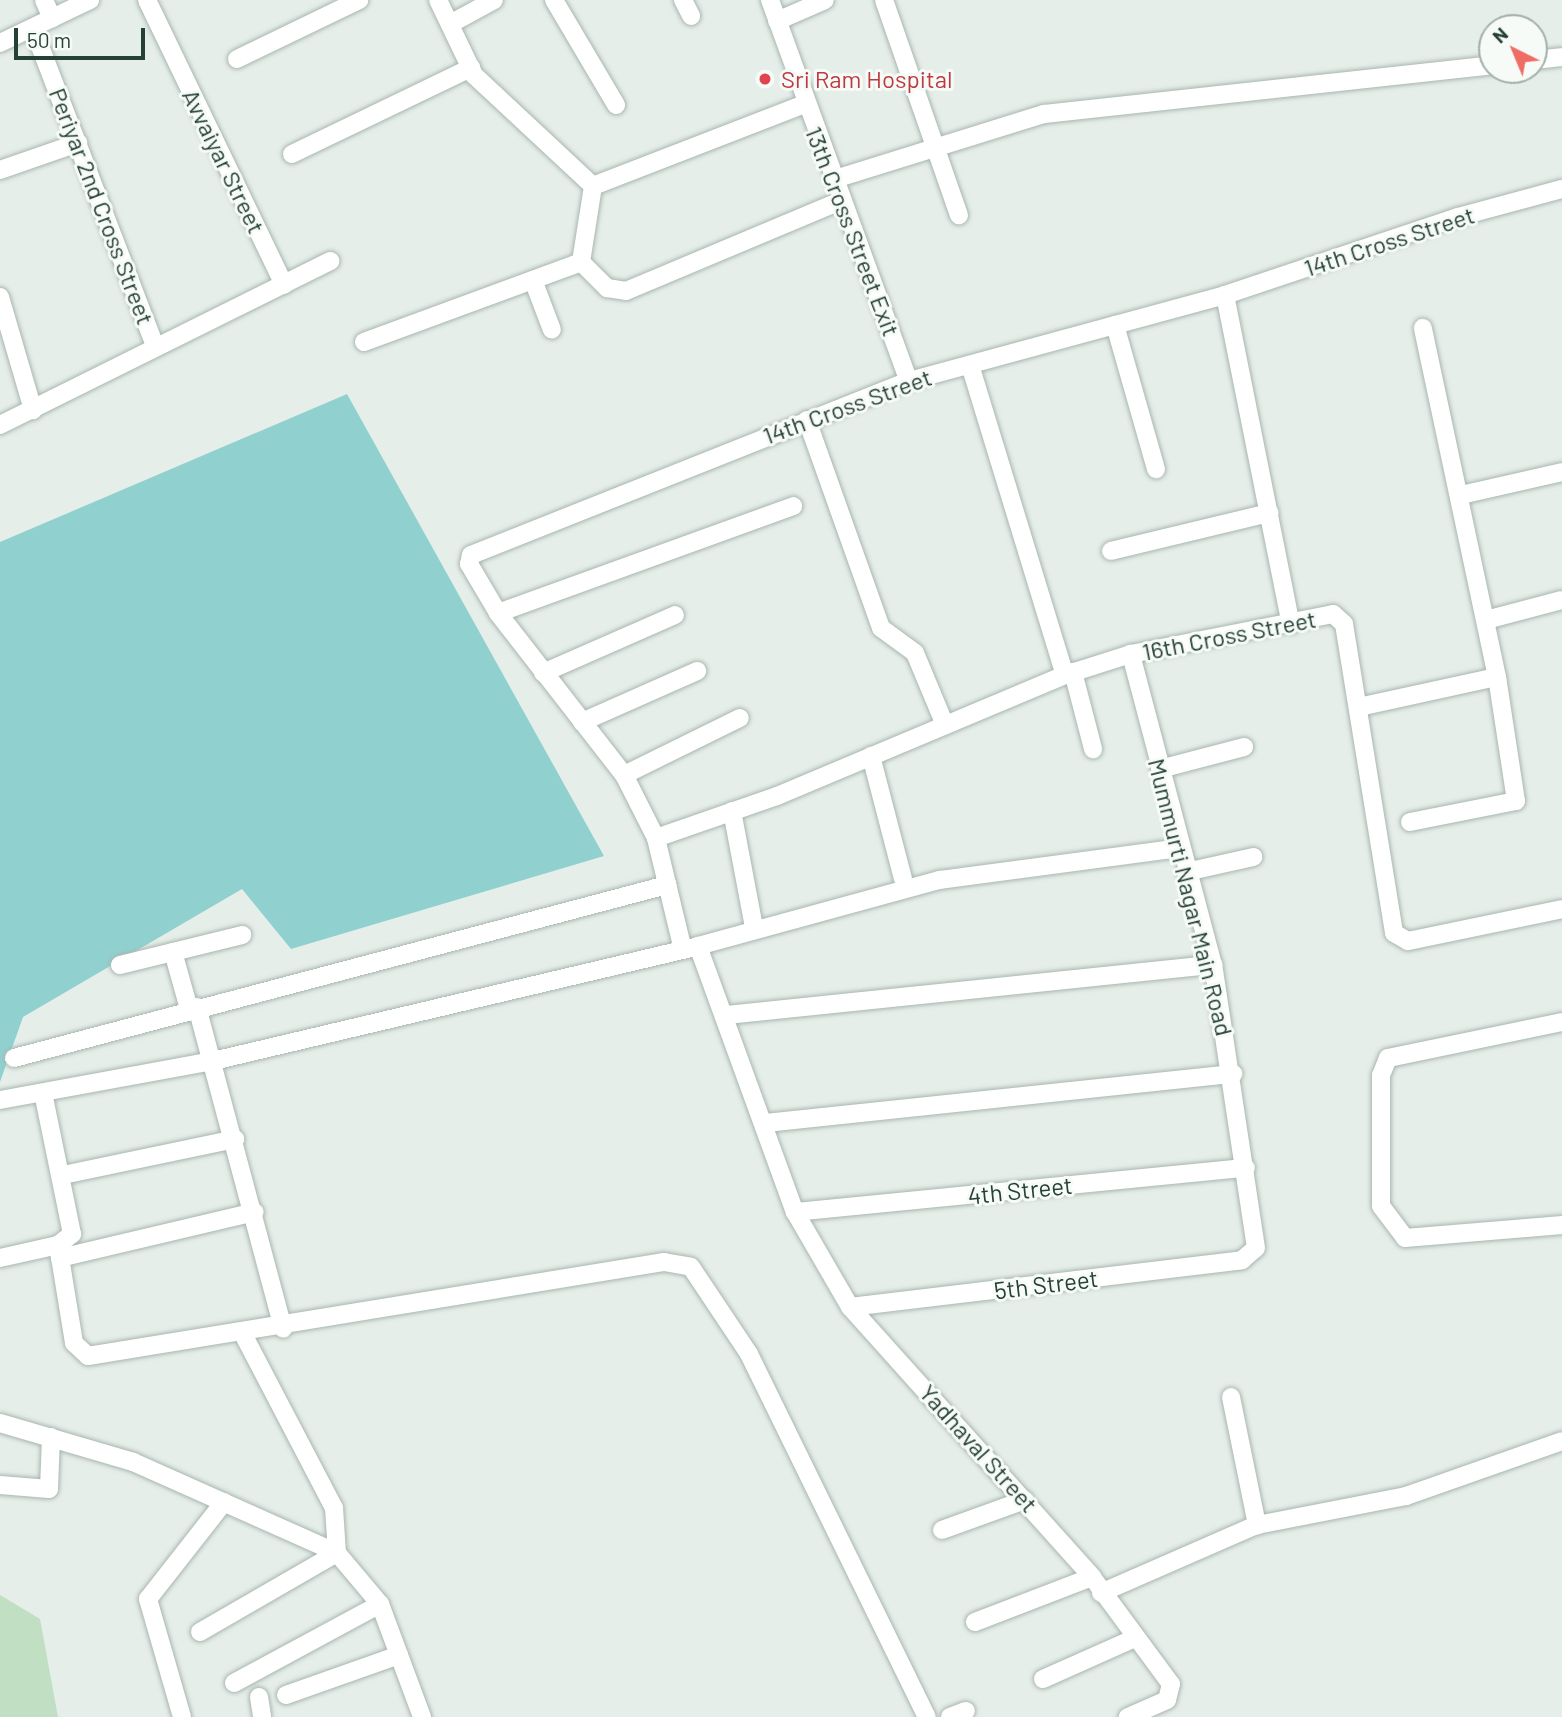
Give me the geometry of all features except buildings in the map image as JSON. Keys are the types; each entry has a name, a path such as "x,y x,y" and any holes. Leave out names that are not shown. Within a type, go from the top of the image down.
{"street":[{"path":"44,0 52,18"},
{"path":"0,43 90,0"},
{"name":"Avvaiyar Street","path":"147,0 284,285"},
{"path":"237,59 359,0"},
{"path":"438,0 471,68 593,186"},
{"path":"450,24 494,0"},
{"path":"554,0 616,104"},
{"name":"13th Cross Street Exit","path":"770,0 804,104 843,200 909,382"},
{"path":"777,21 825,0"},
{"path":"884,0 959,215"},
{"name":"Periyar 2nd Cross Street","path":"33,28 155,346"},
{"path":"835,179 934,144 1044,114 1478,67"},
{"path":"292,154 471,68"},
{"path":"593,186 804,104"},
{"path":"0,170 78,143"},
{"path":"581,262 593,186"},
{"name":"14th Cross Street","path":"765,1124 726,1015 691,948 667,885 656,838 624,775 498,613 469,564 477,550 909,382 1225,295 1458,217 1562,190"},
{"path":"581,262 607,288 626,291 843,200"},
{"path":"0,425 331,261"},
{"path":"363,342 581,262"},
{"path":"533,280 552,330"},
{"path":"1225,295 1291,624"},
{"path":"0,298 33,410"},
{"path":"1115,325 1156,470"},
{"path":"1410,822 1516,801 1490,619 1423,328"},
{"path":"970,365 1093,748"},
{"path":"807,420 881,628 915,653 945,726"},
{"path":"1461,495 1562,472"},
{"path":"498,613 793,506"},
{"path":"1111,551 1269,513"},
{"path":"1490,619 1562,600"},
{"path":"543,673 675,615"},
{"name":"16th Cross Street","path":"656,838 871,756 1069,673 1131,653 1339,616 1359,707 1399,939 1562,909"},
{"name":"Mummurti Nagar Main Road","path":"1131,653 1186,872 1213,965 1233,1074 1256,1248 1242,1260"},
{"path":"582,722 697,671"},
{"path":"1359,707 1497,677"},
{"path":"624,775 740,718"},
{"path":"1160,769 1244,747"},
{"path":"871,756 903,879"},
{"path":"732,811 754,927"},
{"path":"0,1100 213,1061 691,948 754,927 940,880 1180,848"},
{"path":"1186,872 1253,857"},
{"path":"14,1058 193,1008 667,885"},
{"path":"120,965 242,935"},
{"path":"173,952 213,1061 283,1329"},
{"path":"726,1015 1213,965"},
{"path":"1562,1022 1388,1058 1381,1075 1381,1206 1405,1238 1562,1225"},
{"path":"765,1124 1233,1074"},
{"path":"43,1093 74,1223 59,1252 74,1343 89,1356 244,1336 664,1262 691,1267 749,1354 927,1717"},
{"name":"Yadhaval Street","path":"765,1124 795,1212 850,1307 1026,1500 1092,1577 1173,1693 1128,1717"},
{"path":"63,1175 235,1139"},
{"name":"4th Street","path":"795,1212 1246,1168"},
{"path":"0,1258 59,1252 254,1212"},
{"name":"5th Street","path":"850,1307 1242,1260"},
{"path":"244,1336 334,1508 337,1553"},
{"path":"1231,1397 1257,1525"},
{"path":"0,1423 133,1462 337,1553 380,1604 422,1717"},
{"path":"0,1485 49,1489 51,1437"},
{"path":"1101,1593 1257,1525 1406,1496 1562,1441"},
{"path":"942,1530 1026,1500"},
{"path":"182,1717 148,1598 224,1502"},
{"path":"200,1632 337,1553"},
{"path":"975,1622 1092,1577"},
{"path":"234,1683 380,1604"},
{"path":"1043,1679 1133,1639"},
{"path":"286,1695 399,1655"},
{"path":"259,1697 262,1717"}],"green space":[{"path":"0,1595 40,1619 58,1717 0,1717"}],"water":[{"path":"347,394 604,856 291,949 242,889 23,1017 0,1082 0,542"}],"place":[{"name":"Sri Ram Hospital","path":"765,79"}]}
